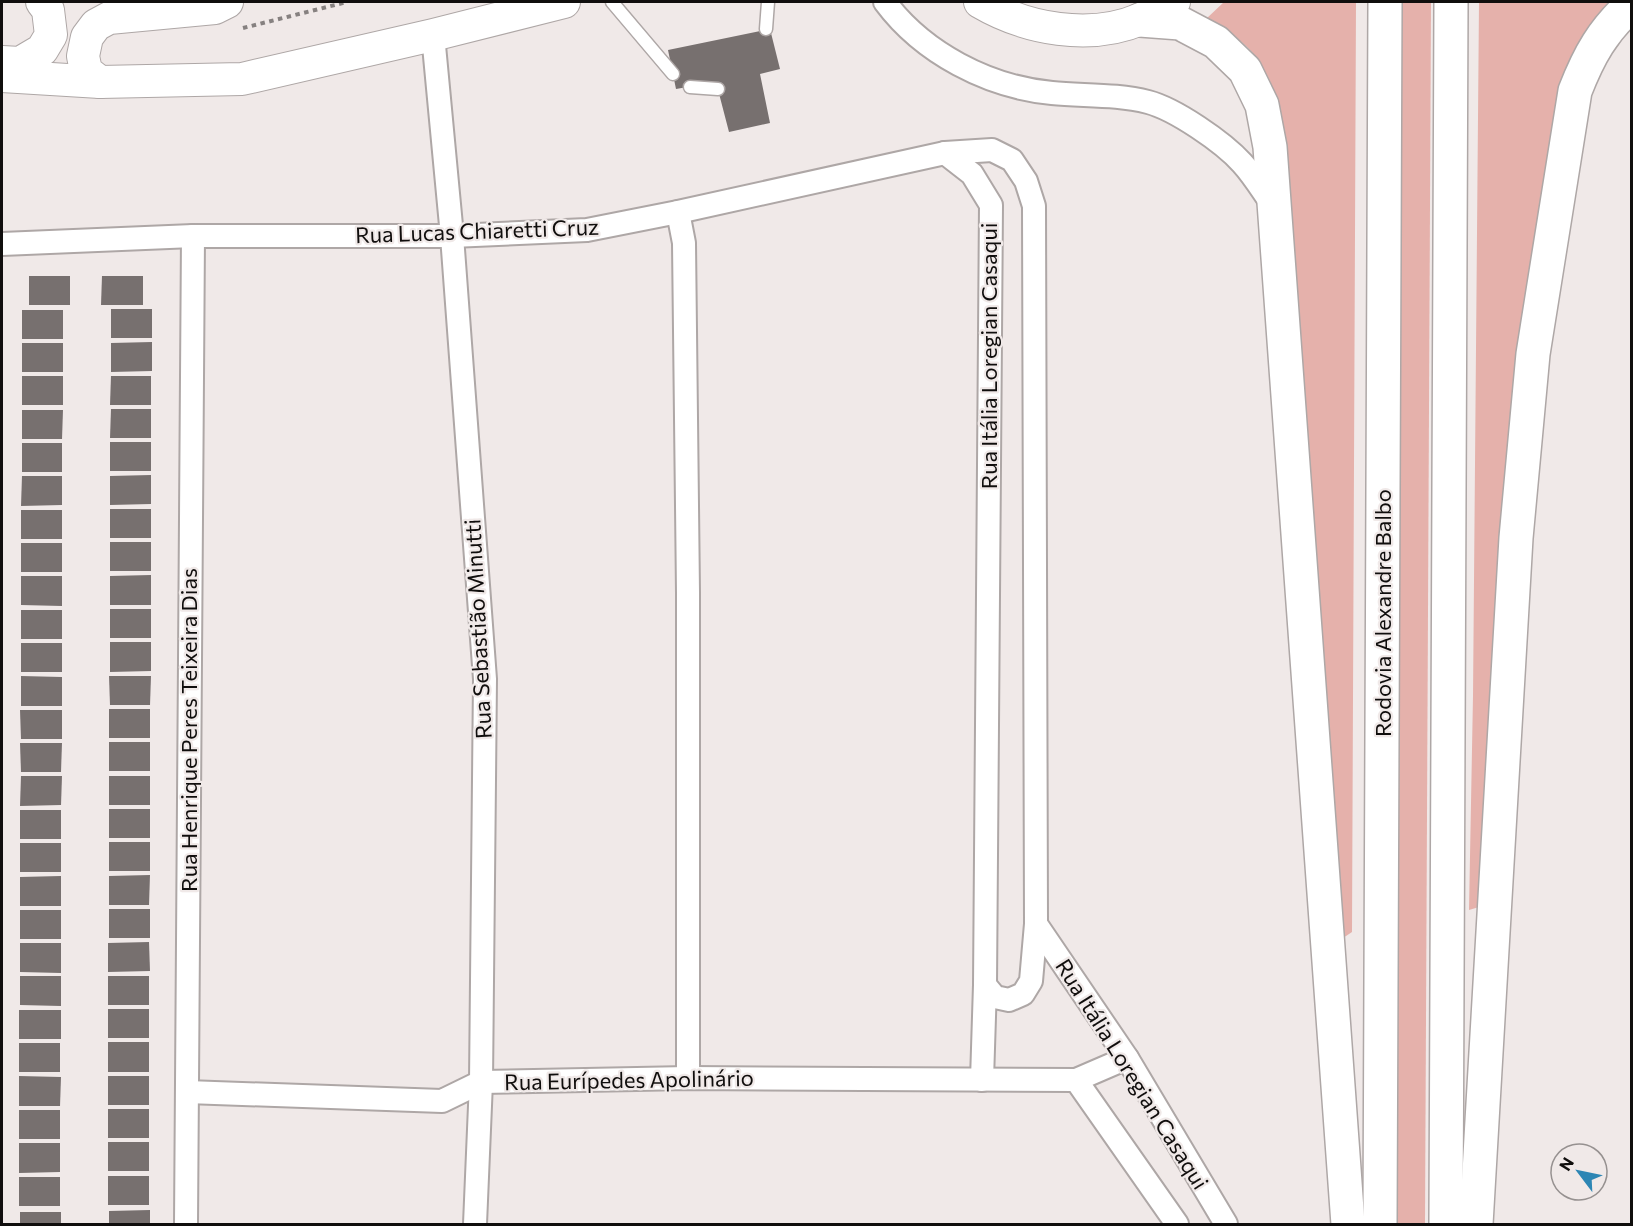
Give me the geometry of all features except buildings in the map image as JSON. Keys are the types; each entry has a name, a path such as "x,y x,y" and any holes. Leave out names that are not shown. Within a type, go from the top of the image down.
{"highway":[{"name":"Rodovia Alexandre Balbo","path":"1380,1224 1385,2"},
{"path":"1446,1224 1451,2"},
{"path":"1476,1224 1516,538 1533,354 1575,91 1586,61 1602,35 1632,4"},
{"path":"1140,20 1180,23 1216,42 1245,70 1262,105 1270,147 1348,1224"}],"street":[{"path":"2,62 20,63 42,50 51,35 48,10 42,2"},
{"path":"100,82 86,71 83,57 87,37 96,25 109,18 215,8 227,2"},
{"path":"2,76 100,82 242,79 564,2"},
{"path":"885,2 917,36 947,58 980,75 1015,87 1051,93 1149,102 1197,125 1242,163 1275,207"},
{"path":"980,2 1023,21 1059,29 1086,30 1140,20 1174,2"},
{"name":"Rua Sebastião Minutti","path":"433,35 452,236 485,679 481,1082 475,1224"},
{"name":"Rua Itália Loregian Casaqui","path":"945,153 992,150 1012,160 1026,181 1034,206 1036,924 1032,981 1023,994 1009,1000 995,997 985,985"},
{"name":"Rua Lucas Chiaretti Cruz","path":"2,244 192,236 452,236 587,230 945,153"},
{"name":"Rua Itália Loregian Casaqui","path":"945,153 972,174 991,205 985,985 982,1080"},
{"path":"678,212 684,243 685,313 688,593 688,1078"},
{"name":"Rua Henrique Peres Teixeira Dias","path":"186,1224 192,236"},
{"name":"Rua Itália Loregian Casaqui","path":"1036,924 1127,1058 1226,1224"},
{"path":"1076,1080 1127,1058"},
{"name":"Rua Eurípedes Apolinário","path":"186,1092 442,1101 481,1082 688,1078 1076,1080"},
{"name":"Rua Itália Loregian Casaqui","path":"1076,1080 1177,1224"}],"lane":[{"path":"612,2 673,74"},
{"path":"766,29 768,2"},
{"path":"690,87 718,89"}],"shaded area":[{"path":"1224,2 1356,2 1352,932 1343,938 1285,147 1276,97 1262,66 1242,42 1206,19"},
{"path":"1401,2 1431,2 1425,1224 1397,1224"},
{"path":"1479,2 1611,2 1602,10 1579,45 1479,907 1469,910 1473,696"}]}
